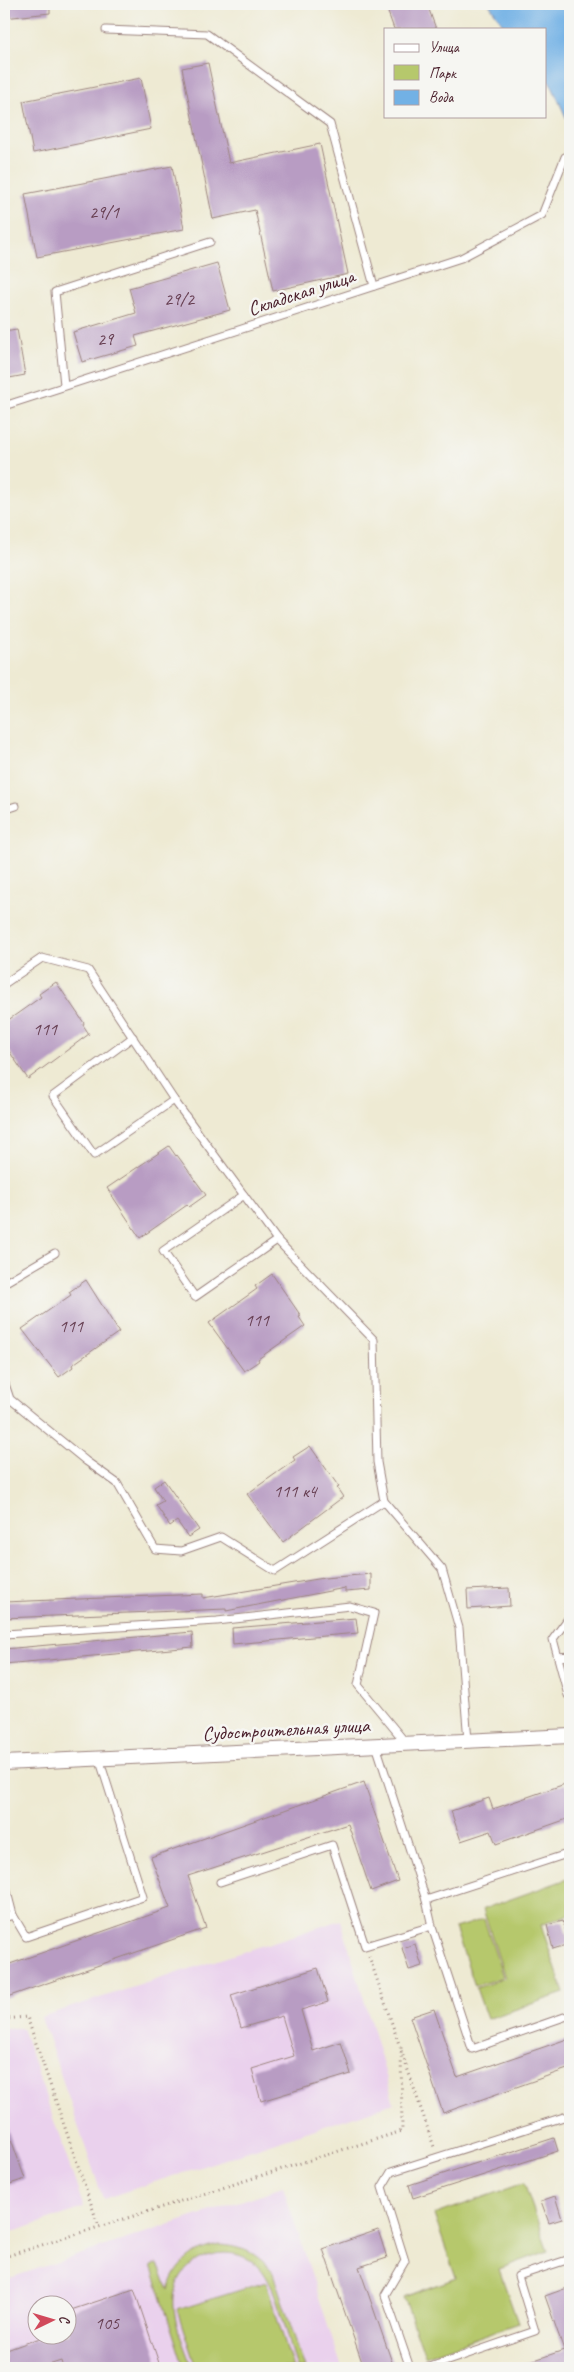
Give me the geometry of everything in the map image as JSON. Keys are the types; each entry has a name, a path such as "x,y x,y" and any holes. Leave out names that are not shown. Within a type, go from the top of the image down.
{"street":[{"name":"Судостроительная улица","path":"4,1763 570,1736"}],"lane":[{"path":"106,30 206,34 330,124 374,286"},
{"name":"Складская улица","path":"4,406 461,258 542,215 565,157"},
{"path":"64,385 56,292 210,242"},
{"path":"4,810 16,806"},
{"path":"4,984 42,958 88,970 174,1100 277,1240 374,1340 377,1462 384,1500 442,1569 459,1628 468,1741"},
{"path":"133,1037 53,1096 94,1155 174,1100"},
{"path":"244,1195 163,1251 195,1297 277,1240"},
{"path":"4,1283 55,1253"},
{"path":"4,1381 10,1399 86,1461 117,1483 155,1549 182,1552 221,1537 275,1571 384,1500"},
{"path":"4,1634 217,1621 350,1606 374,1613 358,1685 406,1743"},
{"path":"570,1616 553,1639 568,1695 570,1695"},
{"path":"558,1657 570,1656"},
{"path":"376,1744 472,2049 570,2015"},
{"path":"4,1880 13,1915 26,1937 143,1897 98,1758"},
{"path":"220,1882 332,1845 366,1946 432,1926"},
{"path":"426,1900 570,1853"},
{"path":"4,1918 13,1915"},
{"path":"410,2368 385,2295 405,2262 382,2187 390,2172 570,2114"},
{"path":"427,2368 535,2331 518,2276 570,2259"}],"path":[{"path":"366,1946 401,2045 437,2157"},
{"path":"4,2019 27,2017 99,2227"},
{"path":"4,2257 402,2131 401,2045"}],"shaded area":[{"path":"341,1920 394,2103 103,2199 41,2017"},
{"path":"4,2028 22,2028 84,2208 4,2235"},
{"path":"283,2187 342,2368 4,2368 4,2280"}],"green space":[{"path":"570,1878 570,1914 541,1925 564,1993 487,2019 476,1988 505,1978 483,1909"},
{"path":"484,1919 503,1977 475,1986 455,1928"},
{"path":"524,2183 548,2251 499,2269 518,2323 425,2356 404,2297 456,2278 434,2215"},
{"path":"219,2245 236,2247 250,2252 268,2266 273,2273 305,2368 297,2368 277,2301 266,2276 260,2268 248,2259 235,2254 221,2253 207,2256 195,2262 185,2271 177,2283 174,2298 175,2316 192,2368 184,2368 151,2265 158,2263 168,2290 175,2273 186,2260 201,2250"},
{"path":"266,2282 293,2368 196,2368 177,2310"}],"water":[{"path":"489,4 570,4 570,126 550,82 546,78 546,28 505,28"}],"building":[{"path":"4,4 50,4 50,13 4,18"},
{"path":"385,4 427,4 436,28 394,28"},
{"path":"208,63 229,163 320,144 348,274 273,291 255,210 213,219 182,68"},
{"path":"141,78 151,129 33,153 23,101"},
{"path":"172,166 184,229 37,257 25,194"},
{"path":"217,263 230,310 135,336 138,346 82,362 73,332 136,313 129,288"},
{"path":"17,329 25,375 4,379 4,331"},
{"path":"56,982 84,1023 83,1025 89,1034 28,1079 9,1051 4,1054 4,1023 41,997 39,994"},
{"path":"169,1146 206,1195 189,1207 187,1205 140,1238 107,1188"},
{"path":"272,1274 301,1316 299,1317 305,1326 244,1371 209,1323 257,1289 255,1286"},
{"path":"86,1280 119,1332 72,1365 73,1367 59,1377 22,1329 71,1295 69,1292"},
{"path":"310,1446 339,1487 337,1488 343,1497 283,1542 247,1494 295,1460 293,1457"},
{"path":"164,1480 199,1530 188,1537 177,1521 170,1526 156,1505 163,1501 154,1487"},
{"path":"371,1574 371,1590 345,1592 345,1588 226,1611 226,1609 4,1618 4,1602 203,1594 203,1598 324,1578"},
{"path":"509,1588 510,1606 468,1609 467,1590"},
{"path":"356,1618 358,1633 233,1644 232,1628"},
{"path":"192,1632 193,1647 4,1664 4,1649"},
{"path":"364,1782 398,1881 371,1891 348,1824 188,1876 206,1928 4,1998 4,1966 170,1908 151,1857"},
{"path":"565,1784 570,1799 570,1818 496,1844 491,1831 461,1841 451,1811 489,1798 493,1809"},
{"path":"563,1921 569,1944 553,1949 547,1925"},
{"path":"415,1944 422,1966 409,1970 402,1948"},
{"path":"318,1968 328,2002 301,2010 313,2051 341,2042 351,2074 261,2101 252,2069 294,2056 282,2016 241,2028 231,1995"},
{"path":"434,2009 457,2077 570,2038 570,2068 443,2113 410,2017"},
{"path":"4,2125 6,2125 25,2179 4,2186"},
{"path":"554,2138 558,2151 413,2198 409,2185"},
{"path":"555,2196 562,2219 549,2223 541,2201"},
{"path":"378,2230 387,2258 359,2267 394,2368 364,2368 323,2249"},
{"path":"570,2287 570,2368 517,2368 517,2366 564,2350 545,2296"},
{"path":"134,2289 159,2363 143,2368 63,2368 61,2361 39,2368 4,2368 4,2351 28,2342 28,2344 78,2344 78,2308"}]}
